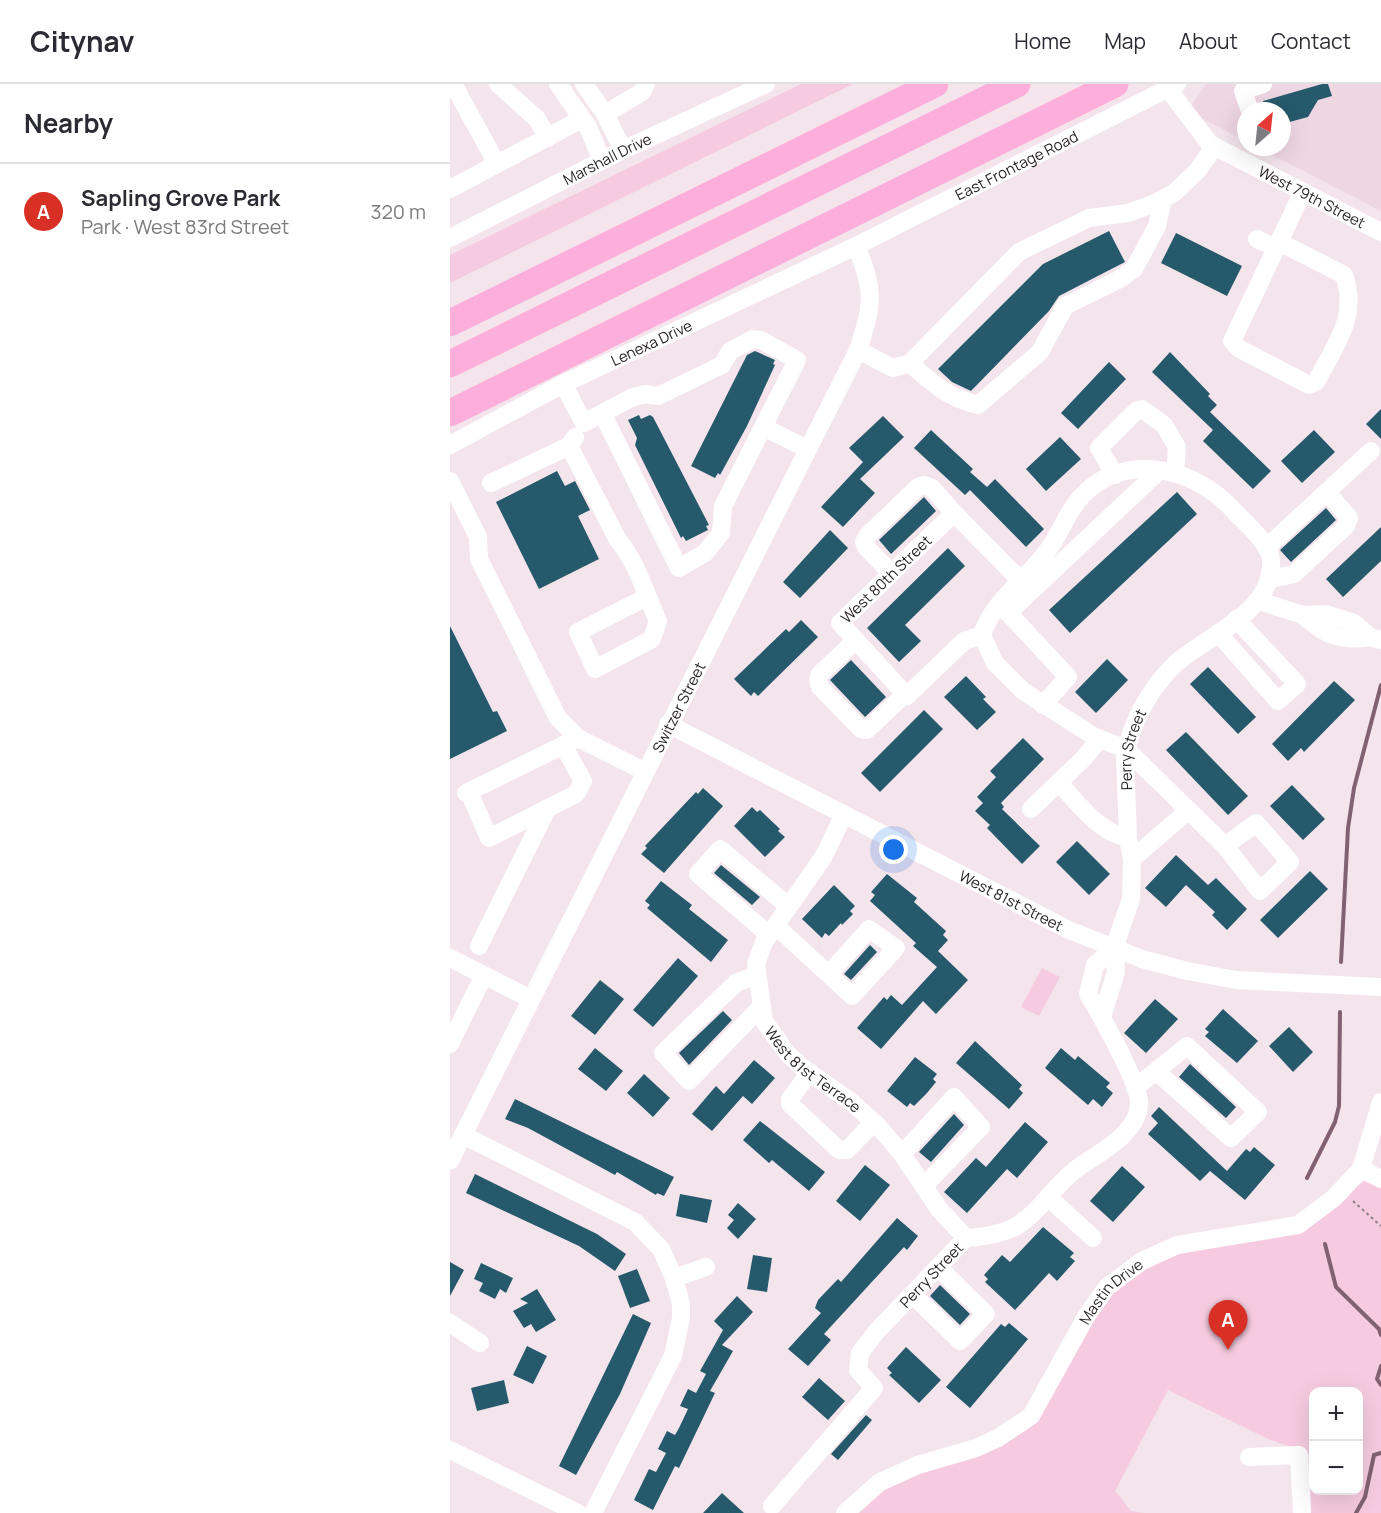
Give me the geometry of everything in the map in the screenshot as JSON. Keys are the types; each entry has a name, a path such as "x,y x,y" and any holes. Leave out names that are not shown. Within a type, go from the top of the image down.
{"highway":[{"path":"450,323 935,84"},
{"path":"450,364 1017,84"},
{"path":"450,412 1115,84"}],"street":[{"path":"453,84 497,164"},
{"path":"498,84 537,119 548,138"},
{"path":"558,84 582,119 602,161"},
{"path":"584,84 605,114 623,150"},
{"path":"605,114 642,92 646,84"},
{"name":"Marshall Drive","path":"450,238 623,150 766,84"},
{"path":"1247,102 1243,91 1263,84"},
{"name":"West 79th Street","path":"1172,86 1214,147 1237,153"},
{"name":"East Frontage Road","path":"856,246 1172,86"},
{"path":"450,189 582,119"},
{"path":"909,363 937,389 961,401 978,405 1040,352 1065,306 1118,280 1134,269 1174,198 1214,147"},
{"name":"West 79th Street","path":"1247,156 1302,193 1381,232"},
{"path":"1257,239 1277,245 1344,275 1350,292 1349,317 1317,382 1309,384 1238,348 1232,341 1277,245 1302,193"},
{"path":"858,350 893,368 909,363 1019,252 1089,218 1128,213 1174,198"},
{"name":"Switzer Street","path":"450,1161 644,771 858,350 870,306 870,279 856,246"},
{"name":"Lenexa Drive","path":"450,445 563,384 856,246"},
{"path":"491,483 569,446 584,423 602,413 645,394 658,396 722,365 730,351 753,339 761,340 797,360 723,506 721,533 705,554 679,568 602,413"},
{"path":"563,384 584,423"},
{"path":"1115,475 1099,448 1136,411 1142,410 1164,425 1178,447 1168,471 987,620 982,635 995,663 1023,691 1100,739 1126,748 1225,846"},
{"path":"763,427 808,449"},
{"path":"569,446 618,540 627,550 658,621 651,639 596,669 578,632 647,597"},
{"path":"1266,548 1371,451"},
{"path":"1004,608 1020,580 1048,550 1081,496 1103,479 1115,475 1168,471 1187,475 1227,502 1266,548 1272,558 1270,579 1259,601 1303,615 1321,631 1340,638 1350,641 1376,639"},
{"path":"450,482 478,537 479,559 571,742 583,781 576,794 489,838 467,792 571,742 644,771"},
{"path":"891,573 864,542 918,487 924,485 932,488 1020,580"},
{"path":"1270,579 1294,573 1346,526 1349,518 1327,492"},
{"name":"West 80th Street","path":"905,694 840,623 954,513"},
{"name":"Perry Street","path":"772,1506 874,1388 858,1370 860,1353 912,1294 966,1238 992,1236 1015,1227 1034,1213 1075,1170 1114,1144 1132,1123 1139,1102 1135,1088 1102,1017 1088,994 1095,965 1114,948 1131,899 1132,859 1128,838 1126,748 1146,700 1173,667 1259,601"},
{"path":"1004,608 1068,677 1043,705"},
{"path":"1218,633 1278,701 1297,684 1236,619"},
{"path":"856,640 820,674 818,680 820,687 861,729 867,730 905,694 907,696 964,640 982,635"},
{"name":"West 81st Street","path":"668,724 1069,930 1114,948 1187,971 1236,980 1381,987"},
{"path":"1031,808 1059,783 1100,739"},
{"path":"1059,783 1112,835 1128,838"},
{"path":"479,946 547,809"},
{"path":"1132,859 1189,810"},
{"name":"West 81st Terrace","path":"844,814 824,856 787,905 756,963 764,1021 787,1053 874,1122 902,1154 939,1209 966,1238"},
{"path":"787,905 720,849 698,874 829,974"},
{"path":"450,958 531,999"},
{"path":"450,1044 484,975"},
{"path":"757,975 736,983 663,1053 690,1081 761,1006"},
{"path":"1135,1088 1186,1046 1258,1112 1230,1138 1156,1071"},
{"path":"810,1072 790,1099 790,1104 839,1150 847,1150 874,1122"},
{"path":"902,1154 954,1097 981,1127 924,1186"},
{"name":"Mastin Drive","path":"845,1513 880,1482 918,1466 976,1448 1031,1416 1087,1315 1107,1287 1142,1261 1178,1245 1269,1232 1298,1225 1334,1198 1361,1169 1381,1102"},
{"path":"463,1135 635,1222 662,1249 674,1278 681,1304 681,1318 673,1356 593,1513"},
{"path":"1361,1169 1381,1179"},
{"path":"1048,1197 1093,1238"},
{"path":"674,1278 706,1267"},
{"path":"912,1294 960,1341 986,1314 938,1267"},
{"path":"450,1323 480,1343"},
{"path":"450,1450 578,1513"},
{"path":"1249,1457 1299,1455 1302,1513"}],"path":[{"path":"1356,1195 1351,1199 1381,1226"}],"shaded area":[{"path":"801,84 853,84 450,283 450,255"},
{"path":"1206,84 1381,84 1381,211 1274,156 1291,156 1291,102 1237,102 1237,136 1188,111"},
{"path":"1042,968 1060,977 1039,1016 1021,1007"},
{"path":"1365,1181 1381,1186 1381,1513 1311,1513 1311,1495 1363,1495 1363,1387 1309,1387 1309,1454 1266,1438 1168,1390 1115,1491 1131,1511 1143,1513 854,1513 883,1489 1018,1433 1110,1293 1132,1276 1173,1256 1204,1248 1284,1236 1309,1226"}],"building":[{"path":"1322,84 1328,84 1332,96 1318,100 1308,117 1291,122 1291,102 1263,101"},
{"path":"1109,231 1125,262 1059,296 1049,311 971,391 952,382 938,369 1043,264"},
{"path":"1176,233 1242,266 1227,296 1161,263"},
{"path":"755,351 775,360 773,364 775,365 747,426 720,475 718,473 715,478 691,466 747,355"},
{"path":"1170,352 1210,394 1208,396 1217,405 1210,412 1271,471 1253,489 1203,441 1213,430 1152,372"},
{"path":"1109,362 1126,379 1078,429 1061,413"},
{"path":"1381,409 1381,439 1366,424"},
{"path":"639,415 641,419 650,415 653,417 709,525 706,526 708,530 686,541 683,536 681,538 635,445 637,438 628,420"},
{"path":"883,416 904,437 860,479 875,493 843,527 821,507 863,462 849,448"},
{"path":"931,430 973,469 970,472 987,487 995,479 1044,529 1026,547 970,490 965,495 914,448"},
{"path":"1314,430 1335,452 1302,483 1281,461"},
{"path":"1060,437 1081,459 1046,491 1026,469"},
{"path":"557,471 565,486 575,481 590,510 578,516 599,559 539,589 496,502"},
{"path":"1177,492 1197,514 1070,633 1049,610"},
{"path":"924,497 936,511 891,554 879,540"},
{"path":"1326,508 1336,520 1291,562 1280,550"},
{"path":"1381,527 1381,561 1343,597 1326,579"},
{"path":"830,530 848,548 800,598 783,582"},
{"path":"948,548 965,566 905,625 921,641 899,662 867,628"},
{"path":"801,620 818,637 758,696 754,692 751,696 734,679 786,629 789,632"},
{"path":"450,626 493,712 497,711 507,731 450,759"},
{"path":"1107,659 1128,680 1096,713 1075,692"},
{"path":"851,660 886,697 865,717 830,680"},
{"path":"1208,667 1256,717 1238,734 1190,684"},
{"path":"966,676 986,697 983,699 996,712 977,730 944,697"},
{"path":"1334,681 1355,700 1304,752 1301,748 1288,761 1272,744"},
{"path":"924,710 943,729 880,792 861,773"},
{"path":"1186,732 1248,796 1228,815 1166,750"},
{"path":"1023,738 1044,759 1001,803 1004,807 1002,809 1040,846 1022,864 987,828 990,825 975,811 983,803 977,797 996,777 990,771"},
{"path":"1292,785 1325,819 1303,840 1270,806"},
{"path":"703,788 723,806 664,873 641,854 647,848 645,846 696,792 698,794"},
{"path":"752,807 757,812 760,810 785,837 765,857 734,826"},
{"path":"1077,841 1110,874 1089,895 1056,862"},
{"path":"1176,855 1208,885 1216,878 1247,909 1227,930 1212,915 1215,912 1186,885 1166,907 1145,888"},
{"path":"721,865 760,897 752,905 714,873"},
{"path":"1310,871 1328,889 1278,938 1260,920"},
{"path":"887,874 917,898 914,902 946,931 943,935 948,940 938,951 968,980 936,1014 923,1001 881,1049 857,1028 884,997 887,1000 891,995 902,1005 937,967 913,946 916,943 870,901 875,895 871,892"},
{"path":"661,881 692,905 689,909 728,940 711,962 647,908 650,905 645,901"},
{"path":"834,885 855,906 850,911 853,914 842,925 841,923 829,936 825,933 822,938 802,919"},
{"path":"870,945 877,952 851,980 844,974"},
{"path":"678,958 698,976 653,1027 633,1010"},
{"path":"600,980 624,999 595,1035 571,1016"},
{"path":"1155,999 1178,1019 1146,1053 1124,1033"},
{"path":"1223,1009 1258,1041 1237,1063 1205,1036 1209,1032 1205,1029"},
{"path":"723,1011 732,1020 689,1065 679,1053"},
{"path":"1289,1027 1313,1052 1293,1072 1269,1046"},
{"path":"975,1041 1022,1085 1019,1089 1023,1093 1009,1109 956,1063"},
{"path":"595,1048 623,1071 606,1091 578,1069"},
{"path":"1061,1048 1075,1060 1078,1056 1110,1083 1106,1087 1113,1093 1102,1107 1093,1099 1088,1105 1045,1068"},
{"path":"915,1057 937,1074 933,1079 936,1082 914,1106 910,1103 907,1107 887,1091"},
{"path":"754,1060 775,1078 752,1104 743,1096 712,1131 692,1114 716,1086 724,1094"},
{"path":"1190,1064 1236,1107 1226,1118 1179,1077"},
{"path":"644,1074 670,1098 653,1117 627,1093"},
{"path":"515,1099 674,1177 664,1196 657,1193 656,1195 617,1172 615,1175 528,1128 505,1119"},
{"path":"1159,1107 1227,1171 1246,1149 1250,1152 1254,1147 1275,1165 1245,1200 1210,1171 1200,1181 1148,1134 1158,1123 1151,1116"},
{"path":"954,1114 964,1125 931,1162 919,1152"},
{"path":"760,1121 825,1172 809,1191 772,1160 769,1163 743,1140"},
{"path":"1025,1122 1048,1142 1017,1178 1007,1169 967,1213 944,1192 976,1158 986,1167"},
{"path":"865,1165 890,1185 860,1221 836,1201"},
{"path":"1122,1166 1145,1187 1113,1222 1090,1201"},
{"path":"475,1174 597,1234 626,1254 615,1271 579,1246 466,1193"},
{"path":"680,1194 712,1200 707,1223 676,1216"},
{"path":"738,1203 756,1219 738,1239 727,1228 734,1220 728,1215"},
{"path":"897,1218 918,1236 907,1250 904,1247 824,1334 831,1340 808,1366 788,1349 821,1313 815,1308 818,1300 838,1279 841,1282"},
{"path":"1043,1227 1074,1253 1070,1257 1075,1261 1057,1281 1049,1273 1015,1310 985,1282 988,1279 984,1275 1002,1255 1010,1262"},
{"path":"753,1255 772,1258 767,1292 747,1289"},
{"path":"450,1262 464,1270 450,1296"},
{"path":"481,1263 513,1278 506,1293 500,1289 495,1299 479,1291 483,1283 474,1279"},
{"path":"637,1269 650,1301 630,1308 618,1276"},
{"path":"940,1285 970,1314 960,1325 930,1296"},
{"path":"537,1289 556,1320 536,1332 531,1324 524,1328 513,1311 528,1303 520,1299"},
{"path":"737,1296 753,1312 722,1345 733,1351 710,1391 715,1393 679,1468 675,1466 653,1510 634,1500 649,1469 656,1472 666,1453 658,1449 667,1431 675,1435 679,1428 688,1409 680,1406 688,1389 696,1393 706,1374 700,1371 723,1330 714,1321"},
{"path":"633,1314 651,1323 620,1394 576,1475 559,1466"},
{"path":"1009,1323 1028,1339 970,1408 946,1387 1001,1324 1005,1327"},
{"path":"527,1346 547,1356 533,1384 513,1375"},
{"path":"906,1347 941,1380 919,1403 889,1375 892,1373 887,1368"},
{"path":"819,1378 845,1401 828,1420 802,1397"},
{"path":"504,1380 509,1403 477,1411 471,1388"},
{"path":"866,1415 872,1420 838,1460 831,1454"},
{"path":"722,1493 744,1513 703,1513"}],"waterway":[{"path":"1341,962 1348,828 1354,788 1381,685"},
{"path":"1307,1178 1335,1122 1339,1106 1340,1012"},
{"path":"1325,1244 1336,1287 1379,1329 1381,1335"},
{"path":"1381,1366 1377,1379 1381,1385"},
{"path":"1356,1513 1365,1497 1374,1455 1381,1453"}],"place":[{"name":"Sapling Grove Park","path":"1228,1350"}]}
